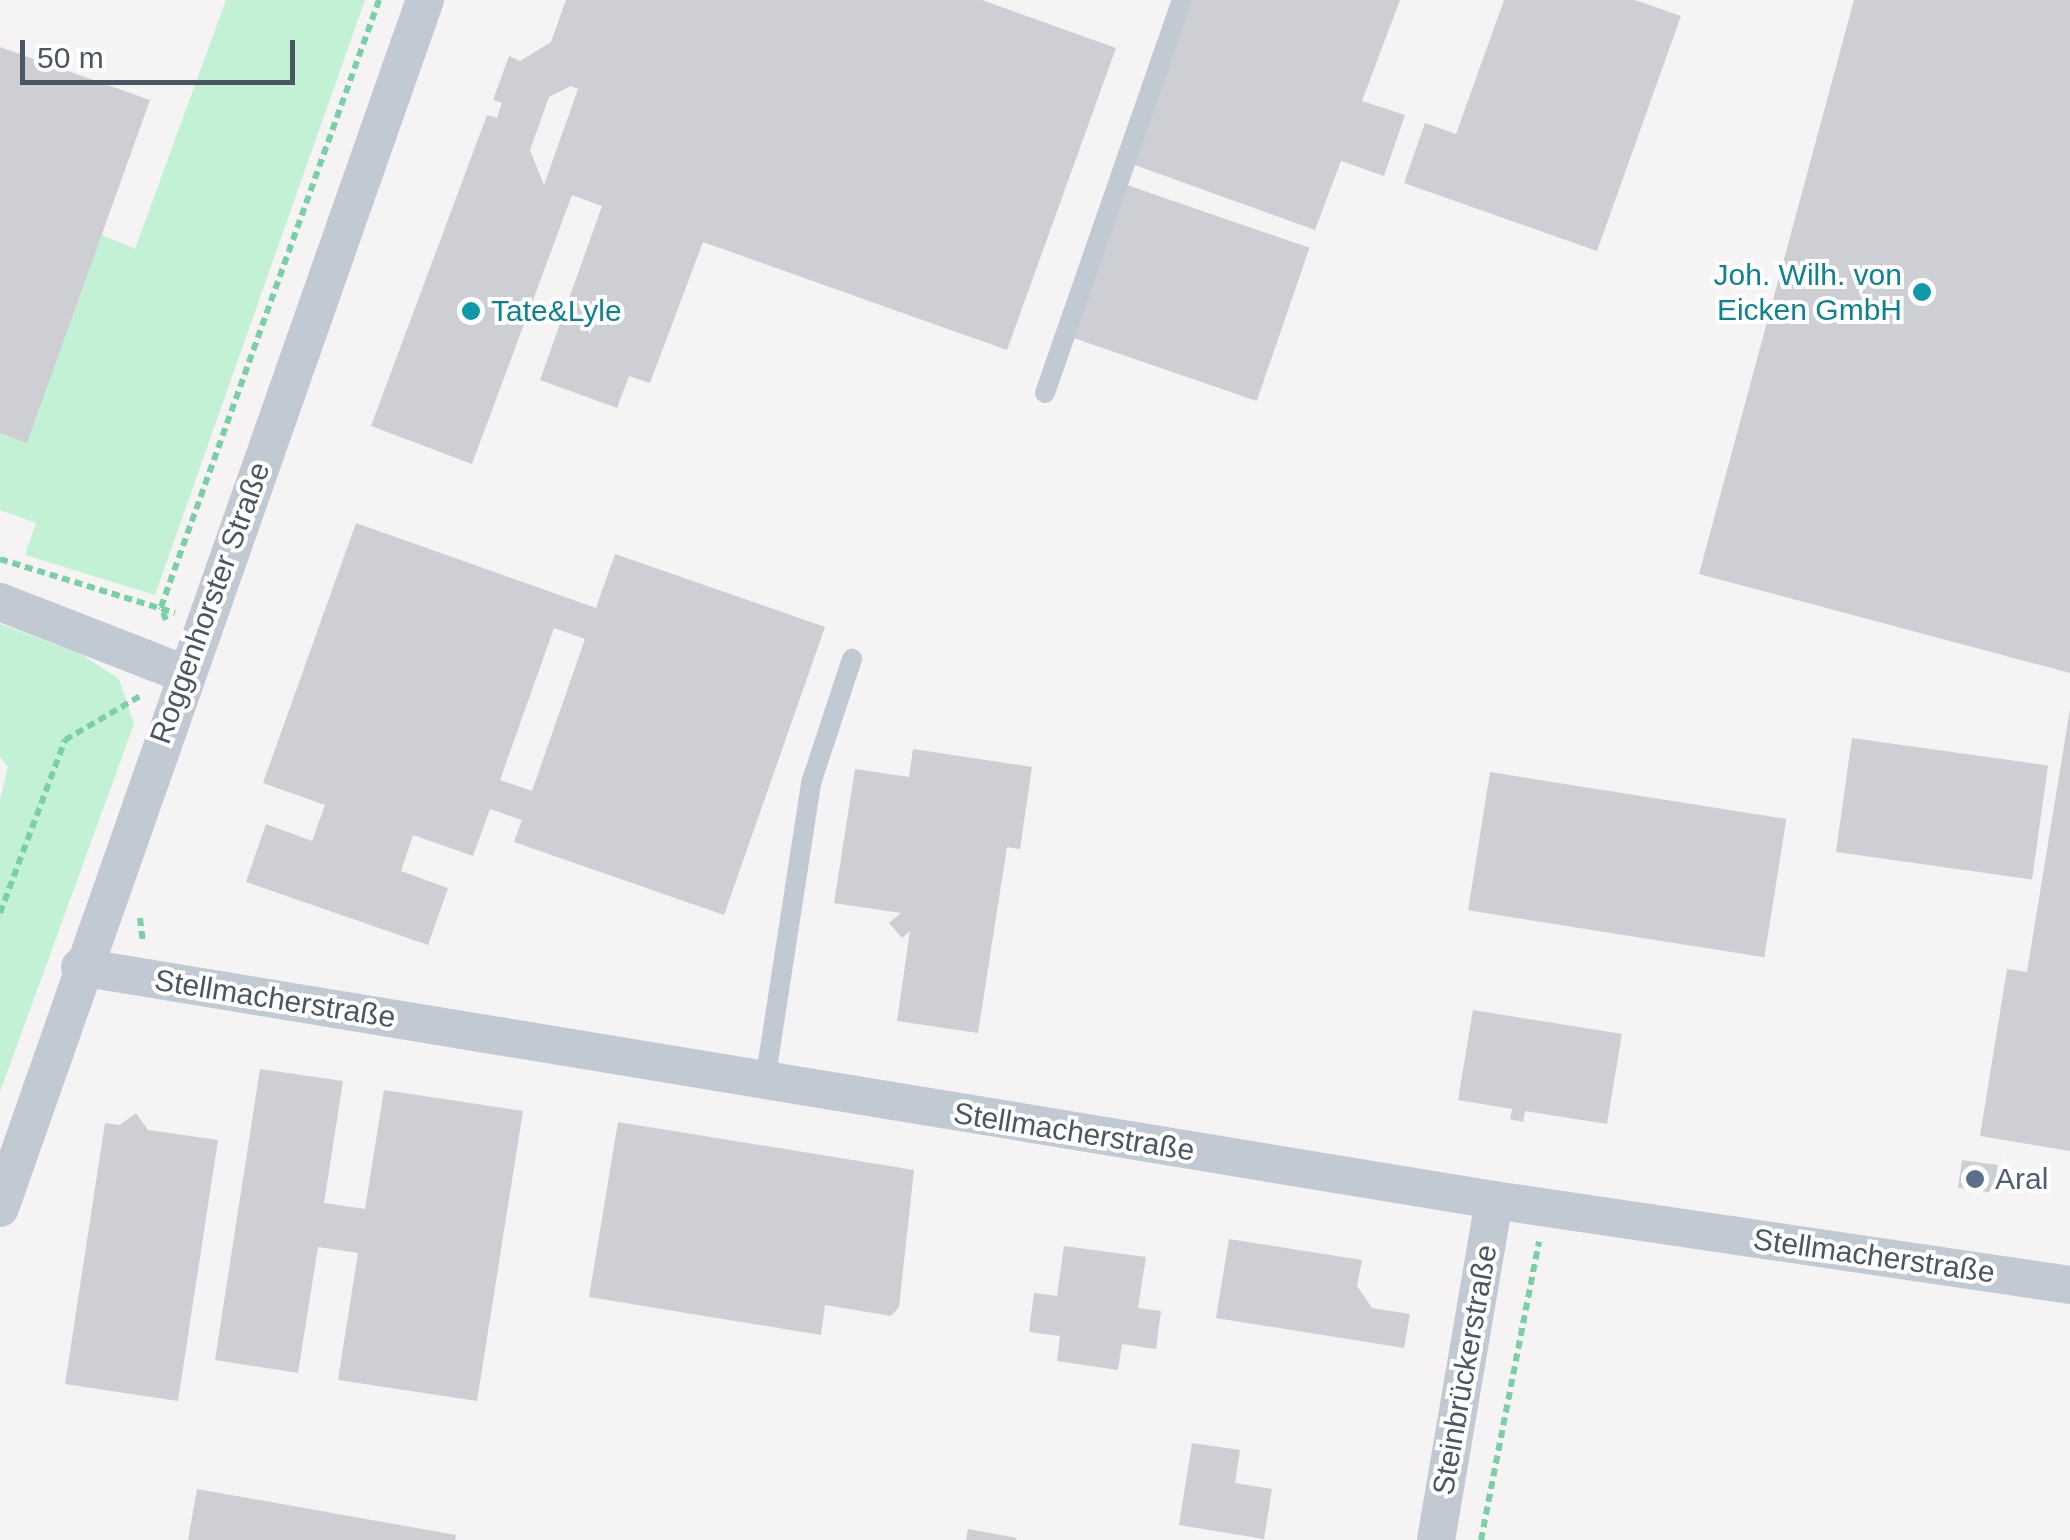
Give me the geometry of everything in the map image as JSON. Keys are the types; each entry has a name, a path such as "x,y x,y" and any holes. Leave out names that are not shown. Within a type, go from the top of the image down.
{"street":[{"name":"Roggenhorster Straße","path":"0,1208 80,967 425,0"},
{"path":"0,602 186,674"},
{"name":"Stellmacherstraße","path":"80,967 1494,1200 2070,1285"},
{"name":"Steinbrückerstraße","path":"1436,1540 1494,1200"}],"lane":[{"path":"1045,393 1182,0"},
{"path":"765,1080 811,783 852,659"}],"path":[{"path":"0,914 64,740 186,674 162,607 379,0"},
{"path":"0,559 162,607 202,625"},
{"path":"1481,1540 1546,1208"}],"green space":[{"path":"226,0 365,0 155,595 25,555 36,523 0,510 0,192 135,249"},
{"path":"0,624 81,654 119,679 134,724 0,1092 0,800 8,767 0,757"}],"building":[{"path":"566,0 982,0 1116,48 1007,350 703,242 650,383 629,376 617,408 540,380 602,206 572,195 472,464 371,426 487,115 497,118 502,103 493,100 509,56 520,61 551,42","holes":["571,86 578,89 544,185 530,150 549,97"]},
{"path":"1192,0 1400,0 1362,101 1405,115 1384,176 1341,161 1315,230 1132,164"},
{"path":"1504,0 1635,0 1681,16 1597,251 1404,183 1425,123 1456,134"},
{"name":"Joh. Wilh. von Eicken GmbH","path":"1854,0 2070,0 2070,673 1699,574"},
{"path":"0,47 150,100 27,443 0,433"},
{"path":"1127,185 1309,248 1257,401 1074,338"},
{"path":"356,523 596,608 615,554 825,627 724,915 514,842 522,820 490,809 473,856 413,835 401,871 448,888 428,945 246,882 266,824 312,841 325,805 263,783","holes":["554,628 585,639 532,791 500,780"]},
{"path":"2070,709 2070,1151 1980,1136 2007,969 2027,972"},
{"path":"1852,738 2048,766 2032,879 1836,852"},
{"path":"913,749 1032,767 1020,849 1007,847 978,1033 897,1021 910,931 902,938 889,923 901,913 834,903 855,769 909,777"},
{"path":"1490,772 1786,819 1764,957 1468,910"},
{"path":"1473,1010 1622,1034 1607,1124 1525,1111 1523,1122 1510,1119 1512,1109 1458,1100"},
{"path":"260,1069 343,1081 324,1203 365,1209 384,1090 523,1111 477,1401 338,1380 358,1253 318,1247 298,1373 215,1360"},
{"path":"136,1113 148,1130 218,1140 178,1401 65,1384 105,1123 120,1125"},
{"path":"618,1122 914,1170 899,1307 891,1316 825,1305 821,1335 589,1297"},
{"path":"1962,1160 1998,1165 1994,1193 1958,1188"},
{"path":"1229,1239 1362,1260 1357,1286 1372,1308 1410,1314 1404,1348 1216,1318"},
{"path":"1064,1246 1146,1257 1138,1308 1161,1311 1156,1349 1122,1344 1118,1370 1057,1361 1060,1336 1029,1332 1034,1293 1057,1296"},
{"path":"1192,1443 1240,1450 1235,1483 1272,1489 1264,1539 1179,1525"},
{"path":"197,1489 456,1535 455,1540 188,1540"},
{"path":"968,1529 1017,1538 966,1540"}],"place":[{"name":"Joh. Wilh. von Eicken GmbH","path":"1922,292"},
{"name":"Tate&Lyle","path":"471,311"},
{"name":"Aral","path":"1975,1179"}]}
